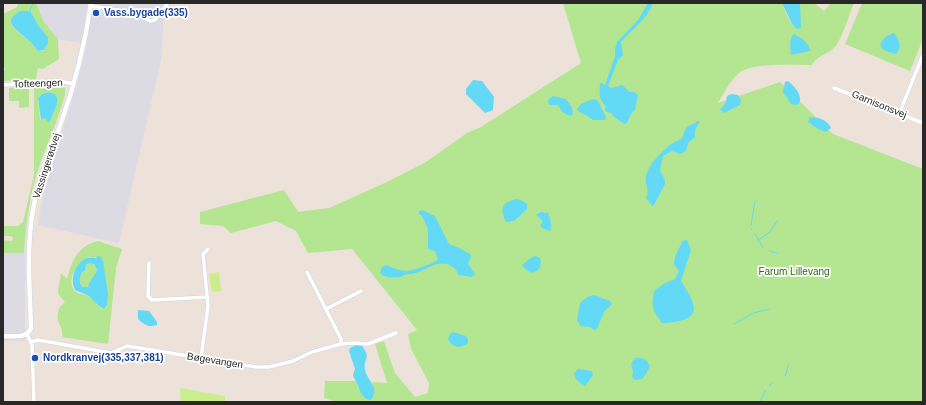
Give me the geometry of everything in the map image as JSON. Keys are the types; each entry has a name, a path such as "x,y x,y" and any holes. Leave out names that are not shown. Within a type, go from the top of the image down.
{"street":[{"path":"91,4 135,13 150,20 155,20 168,3"},
{"name":"Vassingerødvej","path":"27,334 31,328 29,267 33,211 41,179 74,84 85,42 91,4"},
{"path":"899,114 923,55"},
{"name":"Tofteengen","path":"3,85 59,81 74,84"},
{"name":"Garnisonsvej","path":"834,88 923,123"},
{"path":"201,358 208,306 203,254 208,248"},
{"path":"149,263 148,296 152,300 208,297"},
{"path":"307,272 341,339 341,344"},
{"path":"326,309 362,291"},
{"name":"Bøgevangen","path":"31,342 38,340 111,353 127,346 258,367 269,367 293,361 312,352 341,344 368,344 396,333"},
{"path":"3,336 23,336 27,334 31,342 34,402"}],"shaded area":[{"path":"36,3 169,3 164,12 161,60 119,243 38,225 43,194 77,84 87,44 58,39 44,22"},
{"path":"3,253 25,253 25,341 3,341"}],"green space":[{"path":"18,3 36,3 44,22 58,39 59,59 43,69 38,68 36,79 3,81 3,73 5,70 3,63 3,14 17,7","holes":["21,11 31,12 38,25 48,37 47,45 43,51 38,51 30,41 12,26 11,22 15,15"]},
{"name":"Farum Lillevang","path":"563,3 782,3 791,24 800,9 800,3 814,3 824,11 831,3 854,3 840,40 831,50 818,58 812,65 774,65 745,69 739,73 727,87 718,103 780,82 833,134 923,169 923,402 337,402 324,398 325,381 356,381 359,390 374,393 372,382 387,383 375,344 384,341 395,373 415,397 428,393 429,383 411,349 408,334 417,330 352,249 308,253 296,231 276,221 231,233 223,226 200,224 200,212 284,190 298,212 329,208 387,182 426,162 467,133 481,127 581,63"},
{"path":"862,3 923,3 923,39 910,71 845,44"},
{"path":"34,86 62,86 65,88 65,94 57,121 40,164 31,197 27,219 24,253 3,253 3,240 12,241 13,237 3,236 3,226 18,226 23,222 34,175","holes":["49,92 55,94 57,102 49,122 45,118 40,120 38,98 42,94"]},
{"path":"27,87 29,90 29,107 19,108 19,101 9,101 9,88"},
{"path":"98,241 122,249 116,268 108,344 62,337 62,330 58,319 59,308 65,302 58,294 61,273 67,279 76,255 80,250 91,243","holes":["90,257 97,257 104,275 107,293 107,306 102,309 90,297 75,291 72,285 73,275 78,266"]},
{"path":"93,263 97,270 88,288 83,287 80,284 80,280 82,272 85,271 86,265"},
{"path":"219,272 221,291 212,292 209,274"},
{"path":"180,388 225,396 225,402 181,402"}],"water":[{"path":"648,3 653,3 647,14 621,42 623,55 618,60 608,86 611,88 622,85 630,92 634,92 638,95 635,110 631,114 627,123 624,124 611,113 605,111 606,106 602,102 600,96 600,84 605,85 615,56 617,42 638,20"},
{"path":"782,3 800,3 801,28 797,29 792,24"},
{"path":"21,11 31,12 38,25 48,37 48,43 44,50 38,51 30,41 12,25 12,18"},
{"path":"894,33 900,44 896,54 886,51 881,46 882,40"},
{"path":"794,34 807,43 810,51 791,55 790,41"},
{"path":"473,80 482,81 494,97 493,110 485,113 466,94 466,89"},
{"path":"788,81 798,93 800,102 797,105 791,104 783,92 785,82"},
{"path":"49,92 55,94 57,104 49,123 45,118 41,120 38,98 42,94"},
{"path":"732,94 738,95 741,100 740,105 724,113 720,109 726,103 728,96"},
{"path":"553,96 566,99 572,107 573,114 570,116 562,112 558,105 549,105 548,101"},
{"path":"593,99 597,100 600,104 606,117 605,120 593,120 579,112 577,109 581,104"},
{"path":"810,117 828,123 831,128 826,132 818,129 808,122"},
{"path":"699,121 699,123 695,130 695,137 688,143 686,151 680,154 672,151 663,156 660,170 665,180 665,184 654,205 652,206 646,198 646,176 650,166 671,144 682,138 687,127"},
{"path":"516,199 527,204 527,209 514,221 506,222 503,207 507,202"},
{"path":"422,210 435,216 449,244 470,254 471,257 468,264 475,274 472,277 459,275 454,268 444,264 435,265 416,273 401,277 386,277 380,272 382,267 386,265 409,271 435,262 438,259 435,251 428,249 428,229 422,216 419,214 419,211"},
{"path":"541,212 548,213 551,224 550,231 542,228 540,225 542,220 536,215"},
{"path":"687,240 691,250 681,281 693,302 693,313 686,319 662,323 654,308 654,291 665,283 675,279 679,271 674,265 675,258 682,241"},
{"path":"98,256 101,257 103,261 108,294 107,305 104,309 89,296 75,290 73,284 76,267 85,259 96,258","holes":["89,263 94,264 97,270 88,287 83,287 80,282 82,272 85,271 86,265"]},
{"path":"536,256 540,258 541,263 539,269 532,273 525,269 522,265 532,257"},
{"path":"594,295 610,301 612,304 604,312 597,329 594,330 590,327 580,326 577,320 580,303 587,297"},
{"path":"138,310 149,311 157,322 157,325 149,326 138,319"},
{"path":"453,332 466,336 468,343 460,347 454,346 448,339 450,334"},
{"path":"356,345 362,346 367,356 365,370 374,388 371,400 362,395 353,375 355,369 349,351 350,348"},
{"path":"635,358 644,359 650,366 642,379 634,380 632,377 633,372 631,364"},
{"path":"578,369 592,371 593,375 585,386 575,377 574,373"}],"waterway":[{"path":"30,11 34,3"},
{"path":"751,225 755,201"},
{"path":"758,240 769,233 777,221"},
{"path":"755,234 763,248"},
{"path":"769,251 777,253"},
{"path":"734,324 753,313 769,309"},
{"path":"785,376 789,364"},
{"path":"769,386 772,383"},
{"path":"761,402 766,390"}],"place":[{"name":"Vass.bygade(335)","path":"96,13"},
{"name":"Nordkranvej(335,337,381)","path":"35,358"}]}
